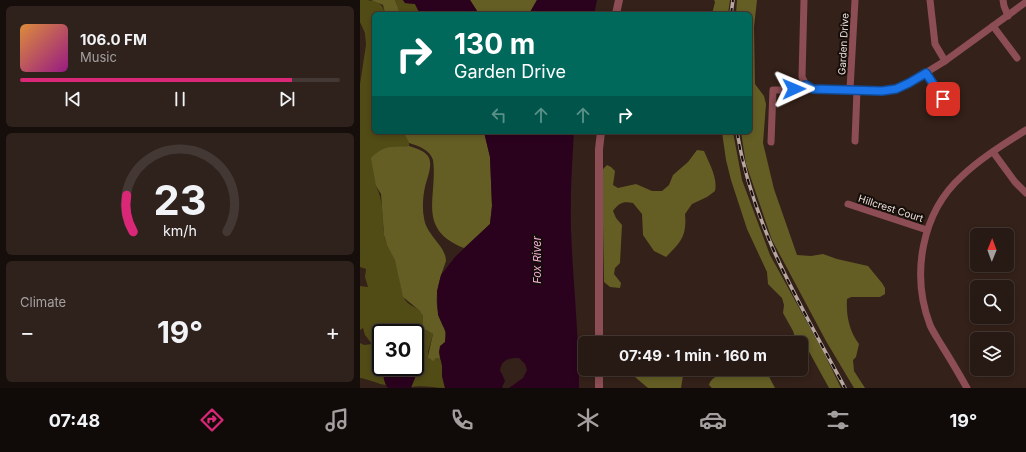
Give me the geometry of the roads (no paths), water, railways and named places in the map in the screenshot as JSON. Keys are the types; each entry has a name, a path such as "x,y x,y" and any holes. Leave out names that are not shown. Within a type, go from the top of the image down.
{"street":[{"path":"616,12 619,0"},
{"path":"804,0 802,77 806,85"},
{"name":"Garden Drive","path":"855,0 855,141"},
{"path":"930,0 936,44 945,61"},
{"path":"1003,0 1008,16"},
{"name":"Garden Drive","path":"771,142 773,90 787,90 806,85 813,89 882,91 896,89 909,83 945,61 1026,2"},
{"path":"993,26 1017,58"},
{"path":"926,73 950,109"},
{"path":"967,388 931,327 926,312 920,279 921,260 927,230 941,202 954,184 979,161 1026,130"},
{"path":"599,336 599,149 601,134"},
{"path":"993,152 1011,177 1026,193"},
{"name":"Hillcrest Court","path":"848,204 927,230"},
{"path":"599,376 599,388"}],"water":[{"path":"403,0 470,0 478,12 419,12 415,4 405,3"},
{"path":"537,0 597,0 594,12 530,12"},
{"name":"Fox River","path":"484,134 574,134 571,230 579,388 509,388 523,378 527,370 525,364 519,358 512,358 506,360 501,367 500,371 505,381 502,387 503,388 445,388 439,352 440,346 445,342 446,332 438,315 437,291 441,275 455,257 490,224 492,206 490,157"},
{"path":"384,376 416,376 411,388 388,388"}],"railway":[{"path":"731,12 733,0"},
{"path":"737,134 744,167 754,201 766,233 795,295 845,388"}]}
